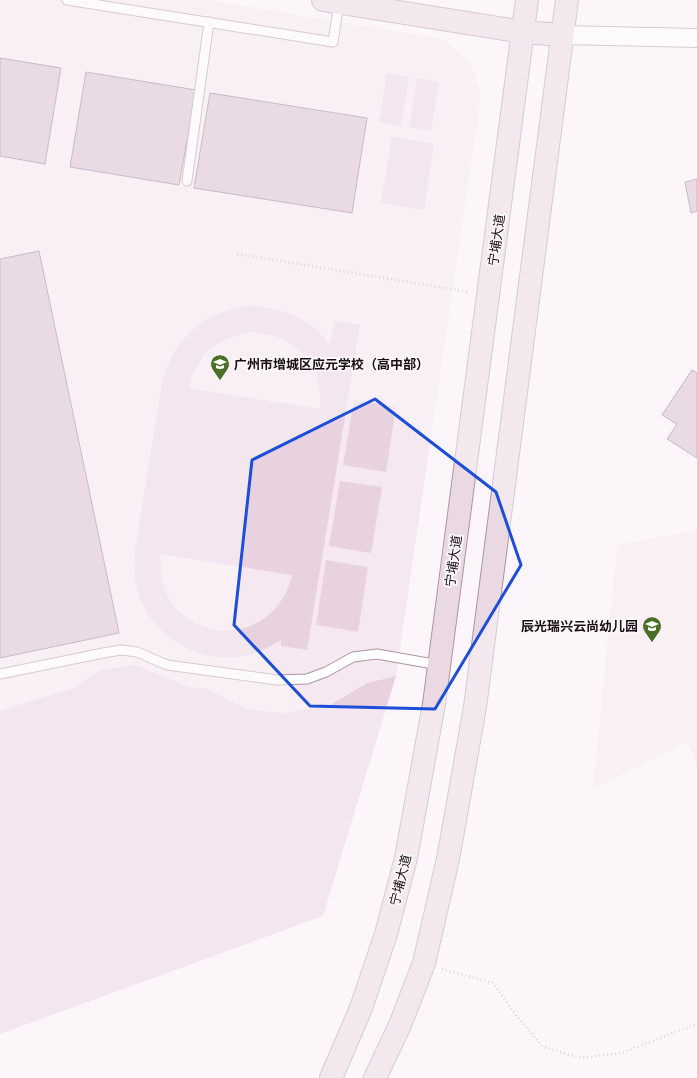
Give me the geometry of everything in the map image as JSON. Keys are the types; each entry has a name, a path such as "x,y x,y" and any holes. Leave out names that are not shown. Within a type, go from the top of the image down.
{"main road":[{"name":"宁埔大道","path":"331,1078 361,1008 386,934 406,858 434,704 527,0"},
{"path":"375,1078 400,1025 424,963 448,859 475,707 567,0"},
{"path":"331,1 523,32 562,35"}],"street":[{"path":"562,35 697,38"}],"lane":[{"path":"67,0 333,42 331,1"},
{"path":"187,181 209,22"},
{"path":"0,674 121,650 136,652 167,665 277,680 306,678 326,672 353,657 377,654 439,665"}],"path":[{"path":"237,254 488,295"},
{"path":"424,963 493,983 516,1015 543,1048 581,1058 621,1053 697,1024"}],"highlighted area":[{"path":"375,399 496,492 521,565 435,709 310,706 234,625 252,460"}],"shaded area":[{"name":"广州市增城区应元学校（高中部）","path":"0,0 208,0 444,39 471,64 481,96 396,676 367,683 330,705 283,713 247,709 207,688 189,687 135,666 100,670 73,688 0,711"},
{"path":"387,73 409,77 401,126 379,122"},
{"path":"417,78 439,82 431,131 409,127"},
{"path":"392,137 434,144 424,210 381,203"},
{"path":"251,306 269,308 295,316 311,325 330,345 334,321 360,325 307,650 281,646 281,640 265,649 248,655 230,657 212,656 194,651 178,643 163,632 151,618 142,603 136,585 134,568 135,551 162,383 168,366 183,339 193,329 218,314","holes":["252,332 268,334 282,339 294,346 304,355 312,366 317,378 320,393 320,409 189,388 192,376 197,366 210,349 229,338","161,554 292,575 292,576 279,603 260,621 238,630 214,630 192,621 174,606 163,583"]},
{"path":"354,400 396,407 386,472 343,465"},
{"path":"340,481 382,487 371,553 329,546"},
{"name":"辰光瑞兴云尚幼儿园","path":"697,530 697,765 688,742 593,789 617,545"},
{"path":"326,560 368,567 358,632 316,625"},
{"path":"135,665 189,687 206,688 247,709 283,713 330,705 367,683 396,676 323,916 0,1034 0,711 73,688 100,670"}],"building":[{"path":"0,58 61,68 45,164 0,156"},
{"path":"86,72 196,90 179,185 70,167"},
{"path":"210,93 367,118 352,213 194,188"},
{"path":"697,179 697,211 691,213 685,182"},
{"path":"39,251 119,633 0,658 0,259"},
{"path":"692,370 697,373 697,458 667,439 677,424 662,415"}],"place":[{"name":"广州市增城区应元学校（高中部）","path":"220,381"},
{"name":"辰光瑞兴云尚幼儿园","path":"652,643"}]}
